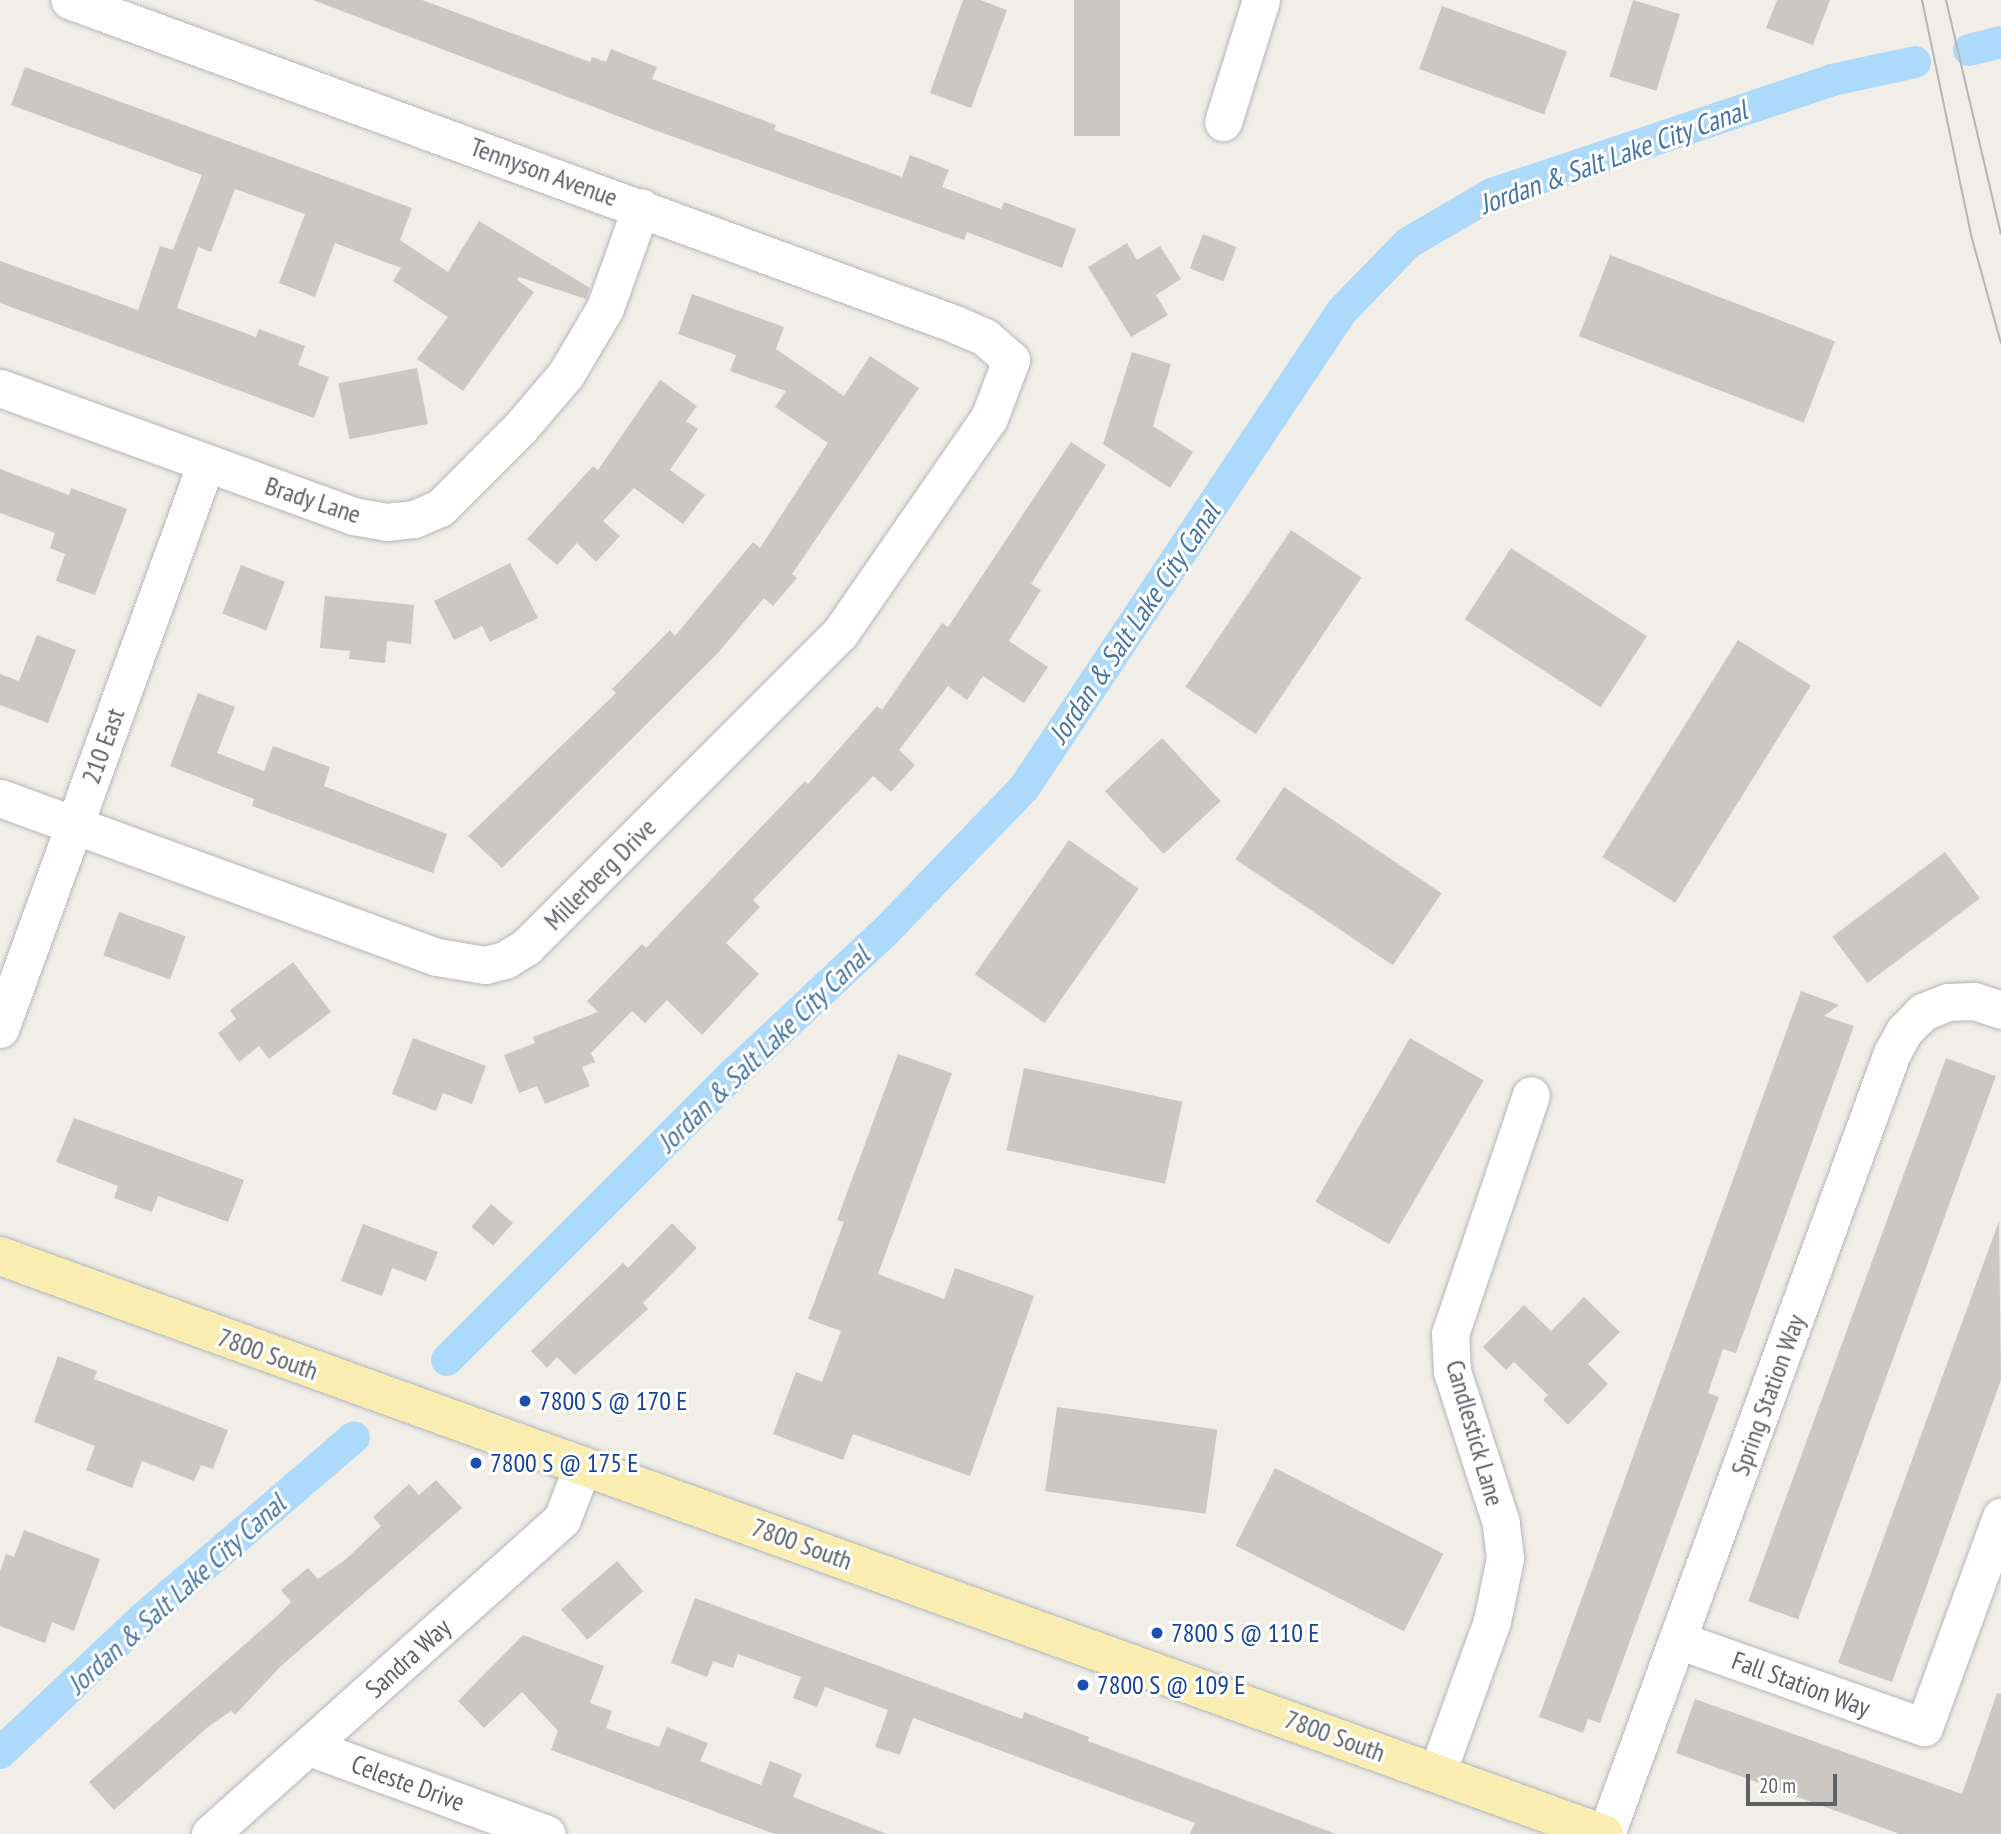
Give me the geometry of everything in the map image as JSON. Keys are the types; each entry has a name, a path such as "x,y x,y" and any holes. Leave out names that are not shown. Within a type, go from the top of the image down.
{"main road":[{"name":"7800 South","path":"0,1256 1605,1834"}],"street":[{"name":"Tennyson Avenue","path":"69,0 955,324 985,337 1011,360"},
{"path":"1223,122 1261,0"},
{"name":"Brady Lane","path":"0,388 352,516 386,522 414,519 440,508 520,428 566,374 605,308 641,207"},
{"name":"Millerberg Drive","path":"0,798 437,957 485,965 505,960 526,947 840,633 989,418 1011,360"},
{"name":"210 East","path":"0,1029 206,463"},
{"name":"Spring Station Way","path":"1605,1834 1892,1053 1904,1031 1923,1012 1948,1002 1987,1006"},
{"name":"Candlestick Lane","path":"1437,1773 1492,1621 1505,1558 1501,1523 1452,1371 1450,1334 1531,1095"},
{"name":"Sandra Way","path":"210,1834 562,1520 583,1465"},
{"name":"Fall Station Way","path":"1678,1640 1924,1727 2001,1517"},
{"name":"Celeste Drive","path":"309,1747 547,1834"}],"building":[{"path":"313,0 422,0 590,62 592,57 606,62 611,49 657,67 652,79 776,125 774,130 902,177 910,155 949,170 942,187 1001,209 1004,202 1076,229 1062,268 967,232 964,240 657,131"},
{"path":"963,0 980,0 1007,10 971,108 930,93"},
{"path":"1074,0 1120,0 1120,136 1074,136"},
{"path":"1633,0 1680,14 1656,91 1610,77"},
{"path":"1777,0 1830,0 1813,45 1766,28"},
{"path":"1442,6 1567,51 1544,114 1419,69"},
{"path":"25,67 412,208 400,240 448,272 479,221 590,288 586,299 519,277 517,280 534,292 463,391 417,359 448,317 393,281 401,268 335,243 315,297 279,283 305,214 235,189 211,252 198,247 177,308 256,337 259,329 305,346 298,365 329,377 314,418 0,303 0,261 138,310 160,246 173,250 202,175 11,105"},
{"path":"1203,234 1237,247 1223,281 1190,269"},
{"path":"1127,243 1137,260 1160,246 1181,279 1156,295 1168,315 1131,337 1088,267"},
{"path":"1610,255 1835,341 1804,423 1579,336"},
{"path":"692,294 784,327 776,349 844,396 870,356 919,388 792,574 797,578 773,606 764,598 718,653 502,868 468,836 616,693 612,689 670,630 675,636 753,542 760,548 828,443 775,407 786,391 730,371 736,355 678,334"},
{"path":"1132,352 1171,364 1153,426 1193,452 1170,488 1103,444"},
{"path":"417,368 428,424 349,439 338,383"},
{"path":"660,380 697,406 686,421 698,429 670,470 705,495 683,524 634,488 603,521 620,536 596,562 577,543 557,565 527,539 593,466 598,470"},
{"path":"1071,442 1106,465 1031,584 1041,590 1009,641 1048,667 1024,703 983,676 967,700 948,686 899,750 915,765 891,792 873,776 753,900 760,907 726,943 759,974 702,1035 667,1000 645,1023 632,1011 591,1053 595,1062 582,1067 590,1086 545,1104 537,1086 519,1093 504,1055 535,1043 533,1037 598,1012 587,1001 642,944 646,948 805,781 808,784 877,706 882,710 942,623 948,627"},
{"path":"0,469 69,495 71,488 127,509 95,595 56,581 65,554 50,548 55,533 0,513"},
{"path":"1291,530 1361,578 1256,734 1185,687"},
{"path":"1511,548 1647,636 1601,708 1465,619"},
{"path":"510,563 538,618 490,642 482,626 454,640 434,601"},
{"path":"241,565 285,582 266,630 222,614"},
{"path":"325,596 414,605 411,644 387,641 385,663 349,659 350,651 320,648"},
{"path":"37,635 76,650 48,723 0,705 0,674 19,681"},
{"path":"1738,640 1811,686 1675,903 1602,857"},
{"path":"198,693 235,707 217,753 264,771 273,746 330,767 324,786 447,834 433,873 252,806 254,799 170,766"},
{"path":"1162,738 1221,801 1164,854 1105,791"},
{"path":"1284,787 1442,893 1393,965 1235,859"},
{"path":"1069,840 1139,889 1045,1023 975,974"},
{"path":"1945,852 1980,898 1867,983 1832,937"},
{"path":"119,912 186,936 170,980 103,955"},
{"path":"293,962 331,1012 269,1059 259,1046 239,1062 218,1033 236,1019 230,1010"},
{"path":"1801,991 1839,1005 1824,1016 1854,1026 1736,1353 1723,1349 1708,1393 1719,1397 1600,1723 1588,1719 1583,1733 1539,1717"},
{"path":"413,1038 486,1066 472,1104 443,1093 436,1111 392,1094"},
{"path":"1410,1038 1484,1080 1389,1244 1316,1202"},
{"path":"898,1054 952,1073 878,1274 944,1299 955,1268 1034,1296 970,1476 853,1434 843,1460 773,1434 796,1372 822,1382 841,1331 808,1319 844,1222 837,1220"},
{"path":"1946,1058 1996,1076 1798,1619 1748,1601"},
{"path":"1024,1068 1182,1102 1165,1184 1007,1150"},
{"path":"74,1118 244,1180 228,1222 158,1196 152,1212 114,1198 118,1186 56,1162"},
{"path":"491,1204 513,1223 493,1246 471,1227"},
{"path":"1999,1221 2001,1380 1892,1682 1838,1663"},
{"path":"672,1223 697,1248 643,1303 648,1309 575,1375 557,1357 547,1368 531,1351 623,1263 628,1268"},
{"path":"363,1224 438,1252 426,1281 392,1268 382,1296 341,1281"},
{"path":"1584,1297 1620,1332 1588,1364 1608,1384 1568,1425 1543,1400 1548,1395 1514,1362 1506,1370 1483,1347 1524,1305 1551,1331"},
{"path":"58,1356 97,1371 94,1379 228,1430 213,1469 201,1465 194,1481 142,1461 132,1488 86,1470 95,1446 34,1422"},
{"path":"1057,1407 1217,1430 1206,1514 1045,1491"},
{"path":"1275,1468 1443,1554 1404,1631 1236,1546"},
{"path":"436,1480 462,1508 280,1667 235,1715 231,1711 208,1727 114,1810 89,1782 291,1602 281,1590 308,1568 318,1579 345,1560 381,1526 373,1517 409,1484 419,1495"},
{"path":"24,1530 100,1559 74,1631 52,1622 45,1643 0,1626 0,1571 6,1554 14,1557"},
{"path":"617,1561 643,1591 587,1640 561,1610"},
{"path":"695,1598 1022,1719 1024,1712 1089,1737 1088,1741 1336,1834 1190,1834 1195,1823 913,1718 900,1755 875,1747 888,1710 825,1687 817,1707 793,1698 801,1677 738,1654 733,1668 713,1661 707,1677 671,1663"},
{"path":"523,1635 604,1666 590,1703 612,1711 606,1728 659,1747 667,1727 708,1743 700,1761 761,1785 770,1761 802,1774 793,1797 887,1834 775,1834 551,1750 558,1731 522,1692 484,1728 458,1701"},
{"path":"1997,1693 2001,1694 2001,1834 1900,1834 1676,1753 1695,1699 1962,1794"}],"waterway":[{"name":"Jordan & Salt Lake City Canal","path":"1969,50 2001,42"},
{"name":"Jordan & Salt Lake City Canal","path":"447,1360 732,1075 885,932 1024,788 1342,311 1408,243 1492,194 1832,80 1915,62"},
{"name":"Jordan & Salt Lake City Canal","path":"0,1753 142,1619 354,1437"}],"tram line":[{"path":"1922,0 1971,235 2001,343"},
{"path":"1946,0 2001,234"}],"place":[{"name":"7800 S @ 170 E","path":"525,1401"},
{"name":"7800 S @ 175 E","path":"476,1463"},
{"name":"7800 S @ 110 E","path":"1157,1633"},
{"name":"7800 S @ 109 E","path":"1083,1685"}]}
